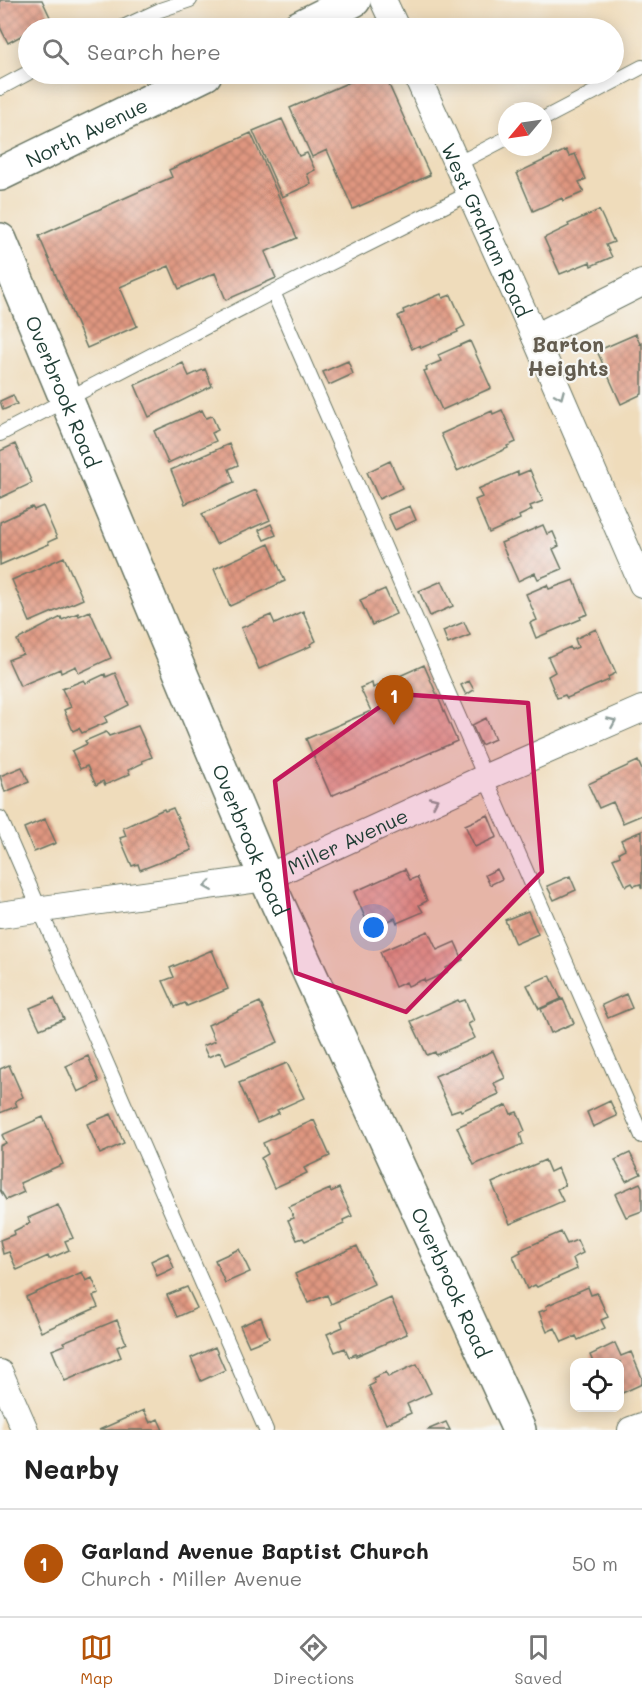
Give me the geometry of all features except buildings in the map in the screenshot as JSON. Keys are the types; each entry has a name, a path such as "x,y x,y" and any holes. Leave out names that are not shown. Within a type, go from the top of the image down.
{"street":[{"path":"311,15 354,0"},
{"path":"383,0 391,18"},
{"name":"North Avenue","path":"0,174 184,84"},
{"name":"West Graham Road","path":"421,84 535,337 642,585"},
{"name":"Overbrook Road","path":"0,240 266,878 519,1430"},
{"path":"535,337 642,283"},
{"name":"Miller Avenue","path":"0,915 266,878 484,778 642,709"},
{"path":"0,1373 25,1430"},
{"path":"631,1430 642,1426"}],"lane":[{"path":"143,18 190,0"},
{"path":"624,76 642,67"},
{"path":"0,88 18,78"},
{"path":"552,114 610,84"},
{"path":"457,164 498,143"},
{"path":"0,434 470,193"},
{"path":"273,292 642,1136"},
{"path":"0,818 266,1430"}],"highlighted area":[{"path":"398,694 528,703 542,872 406,1012 296,973 275,781"}],"place":[{"name":"Garland Avenue Baptist Church","path":"394,725"}],"district":[{"name":"Barton Heights","path":"568,355"}]}
